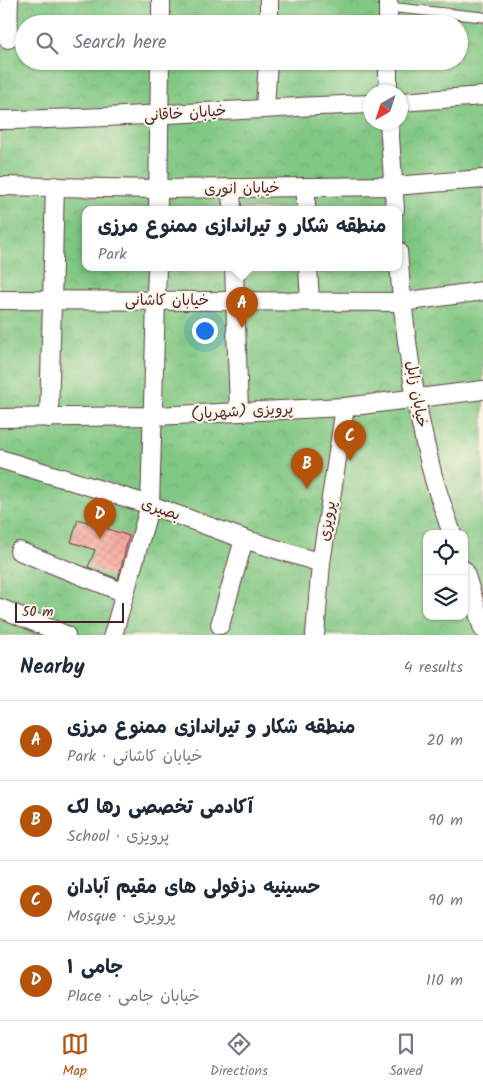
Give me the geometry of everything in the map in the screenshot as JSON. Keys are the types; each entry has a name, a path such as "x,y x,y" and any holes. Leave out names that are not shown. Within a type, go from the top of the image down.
{"street":[{"path":"8,0 11,39"},
{"path":"161,0 161,15"},
{"path":"269,0 269,15"},
{"path":"158,206 160,70"},
{"path":"265,108 267,70"},
{"path":"388,70 388,85"},
{"path":"408,101 483,96"},
{"name":"خیابان خاقانی","path":"0,120 98,119 265,108 363,104"},
{"path":"390,130 395,206"},
{"name":"خیابان انوری","path":"0,186 158,189 394,186 483,179"},
{"path":"49,418 55,186"},
{"path":"306,187 306,206"},
{"path":"232,188 232,206"},
{"path":"113,635 150,505 157,271"},
{"path":"234,271 238,411"},
{"path":"308,271 310,301"},
{"name":"خیابان زابل","path":"400,271 402,302 417,399 431,469 451,530"},
{"name":"خیابان کاشانی","path":"0,300 402,302 483,291"},
{"name":"پرویزی (شهریار)","path":"0,418 154,416 345,407 483,390"},
{"name":"پرویزی","path":"315,635 321,563 345,407"},
{"name":"بصیری","path":"0,458 150,505 244,539 321,563"},
{"path":"220,625 244,539"},
{"path":"19,551 125,592"},
{"path":"472,578 483,629"},
{"path":"0,608 66,635"}],"lane":[{"path":"388,10 456,15"},
{"path":"468,16 483,17"}],"green space":[{"path":"0,0 483,0 483,635 0,635"}],"building":[{"path":"78,519 129,536 118,579 88,567 95,550 71,542"}],"place":[{"name":"منطقه شکار و تیراندازی ممنوع مرزی","path":"242,328"},
{"name":"حسینیه دزفولی های مقیم آبادان","path":"350,461"},
{"name":"آکادمی تخصصی رها لک","path":"307,489"},
{"name":"جامی ۱","path":"100,539"}]}
